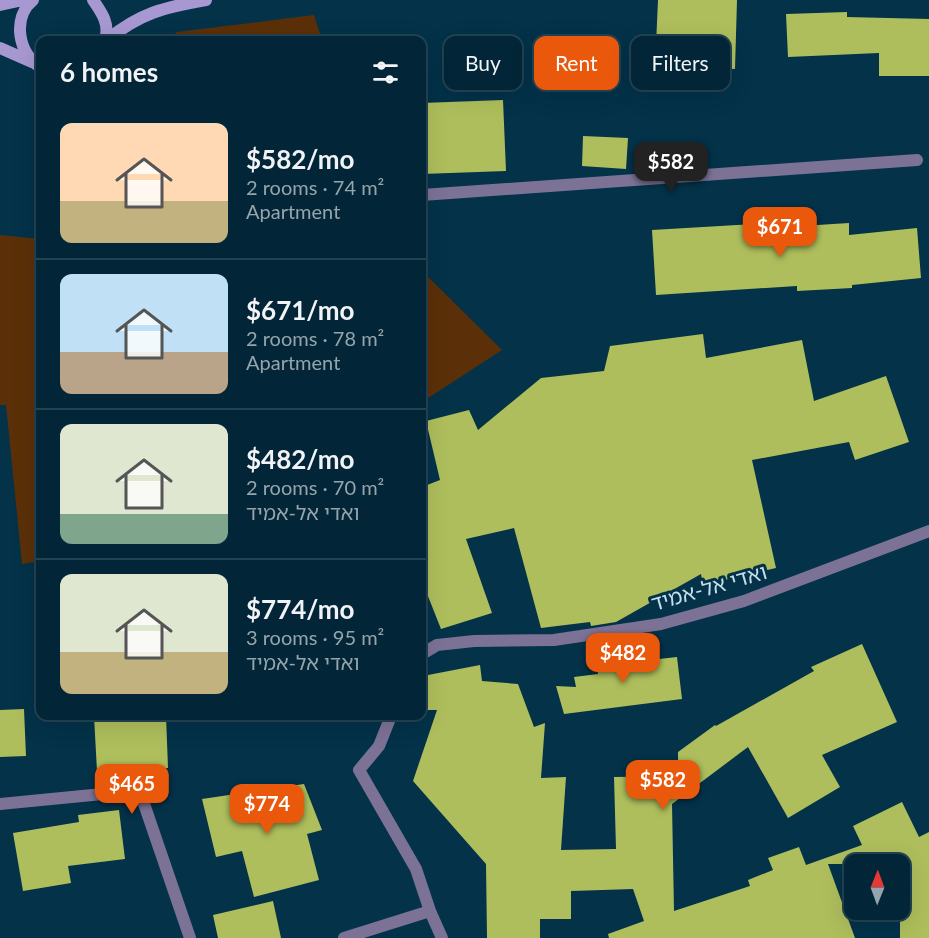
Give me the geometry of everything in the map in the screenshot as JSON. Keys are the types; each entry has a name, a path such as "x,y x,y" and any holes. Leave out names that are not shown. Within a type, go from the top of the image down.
{"main road":[{"path":"0,5 24,0"},
{"path":"33,0 24,12 20,30 23,47 36,63"},
{"path":"93,0 106,21 106,36"},
{"path":"111,36 153,11 206,0"},
{"path":"0,48 36,65"}],"street":[{"path":"426,195 917,160"},
{"name":"ואדי אל-אמיד","path":"426,652 437,645 474,641 554,640 661,624 744,601 929,531"},
{"path":"389,720 379,746 359,770 416,869 442,938"},
{"path":"0,804 123,792 141,795 190,938"},
{"path":"344,938 430,911"}],"shaded area":[{"path":"314,15 321,36 172,36 177,32"},
{"path":"0,235 36,239 36,562 22,564 6,405 0,405"},
{"path":"426,275 502,350 426,399"}],"building":[{"path":"658,0 737,0 735,69 730,69 730,36 656,36"},
{"path":"847,12 847,17 929,19 929,76 879,76 879,53 788,57 786,14"},
{"path":"503,100 506,171 426,174 426,103"},
{"path":"583,136 628,138 626,169 582,166"},
{"path":"849,223 849,235 917,228 921,278 852,285 852,288 797,291 797,286 656,295 652,230 754,224 754,229"},
{"path":"703,334 706,358 802,340 814,401 886,376 909,442 855,460 849,442 752,460 776,568 703,585 701,574 616,622 591,626 590,622 541,628 514,528 466,539 492,613 441,629 426,591 426,485 440,480 426,421 469,410 478,430 541,378 604,371 610,346"},
{"path":"862,644 897,722 822,755 840,787 788,818 748,747 672,804 674,911 750,886 748,880 773,870 768,858 799,847 806,865 862,845 853,826 902,802 919,837 929,832 929,938 900,938 900,920 910,920 910,854 844,854 844,864 828,864 844,908 844,920 848,920 855,938 609,938 608,934 644,921 633,889 571,891 571,919 540,919 540,938 487,938 486,864 413,781 437,710 426,710 428,675 480,665 482,681 518,684 534,727 545,723 541,778 566,777 561,850 616,849 614,777 688,776 678,762 678,752 715,725 814,671 811,667"},
{"path":"640,652 641,661 677,657 682,699 564,714 556,686 576,687 574,677 598,674 596,657"},
{"path":"24,709 26,756 0,757 0,710"},
{"path":"94,720 166,720 168,768 97,771"},
{"path":"304,784 322,830 307,834 319,880 254,897 242,851 216,857 202,799"},
{"path":"119,810 125,859 68,866 71,883 23,891 13,833 79,822 78,815"},
{"path":"273,901 281,938 218,938 213,915"}]}
